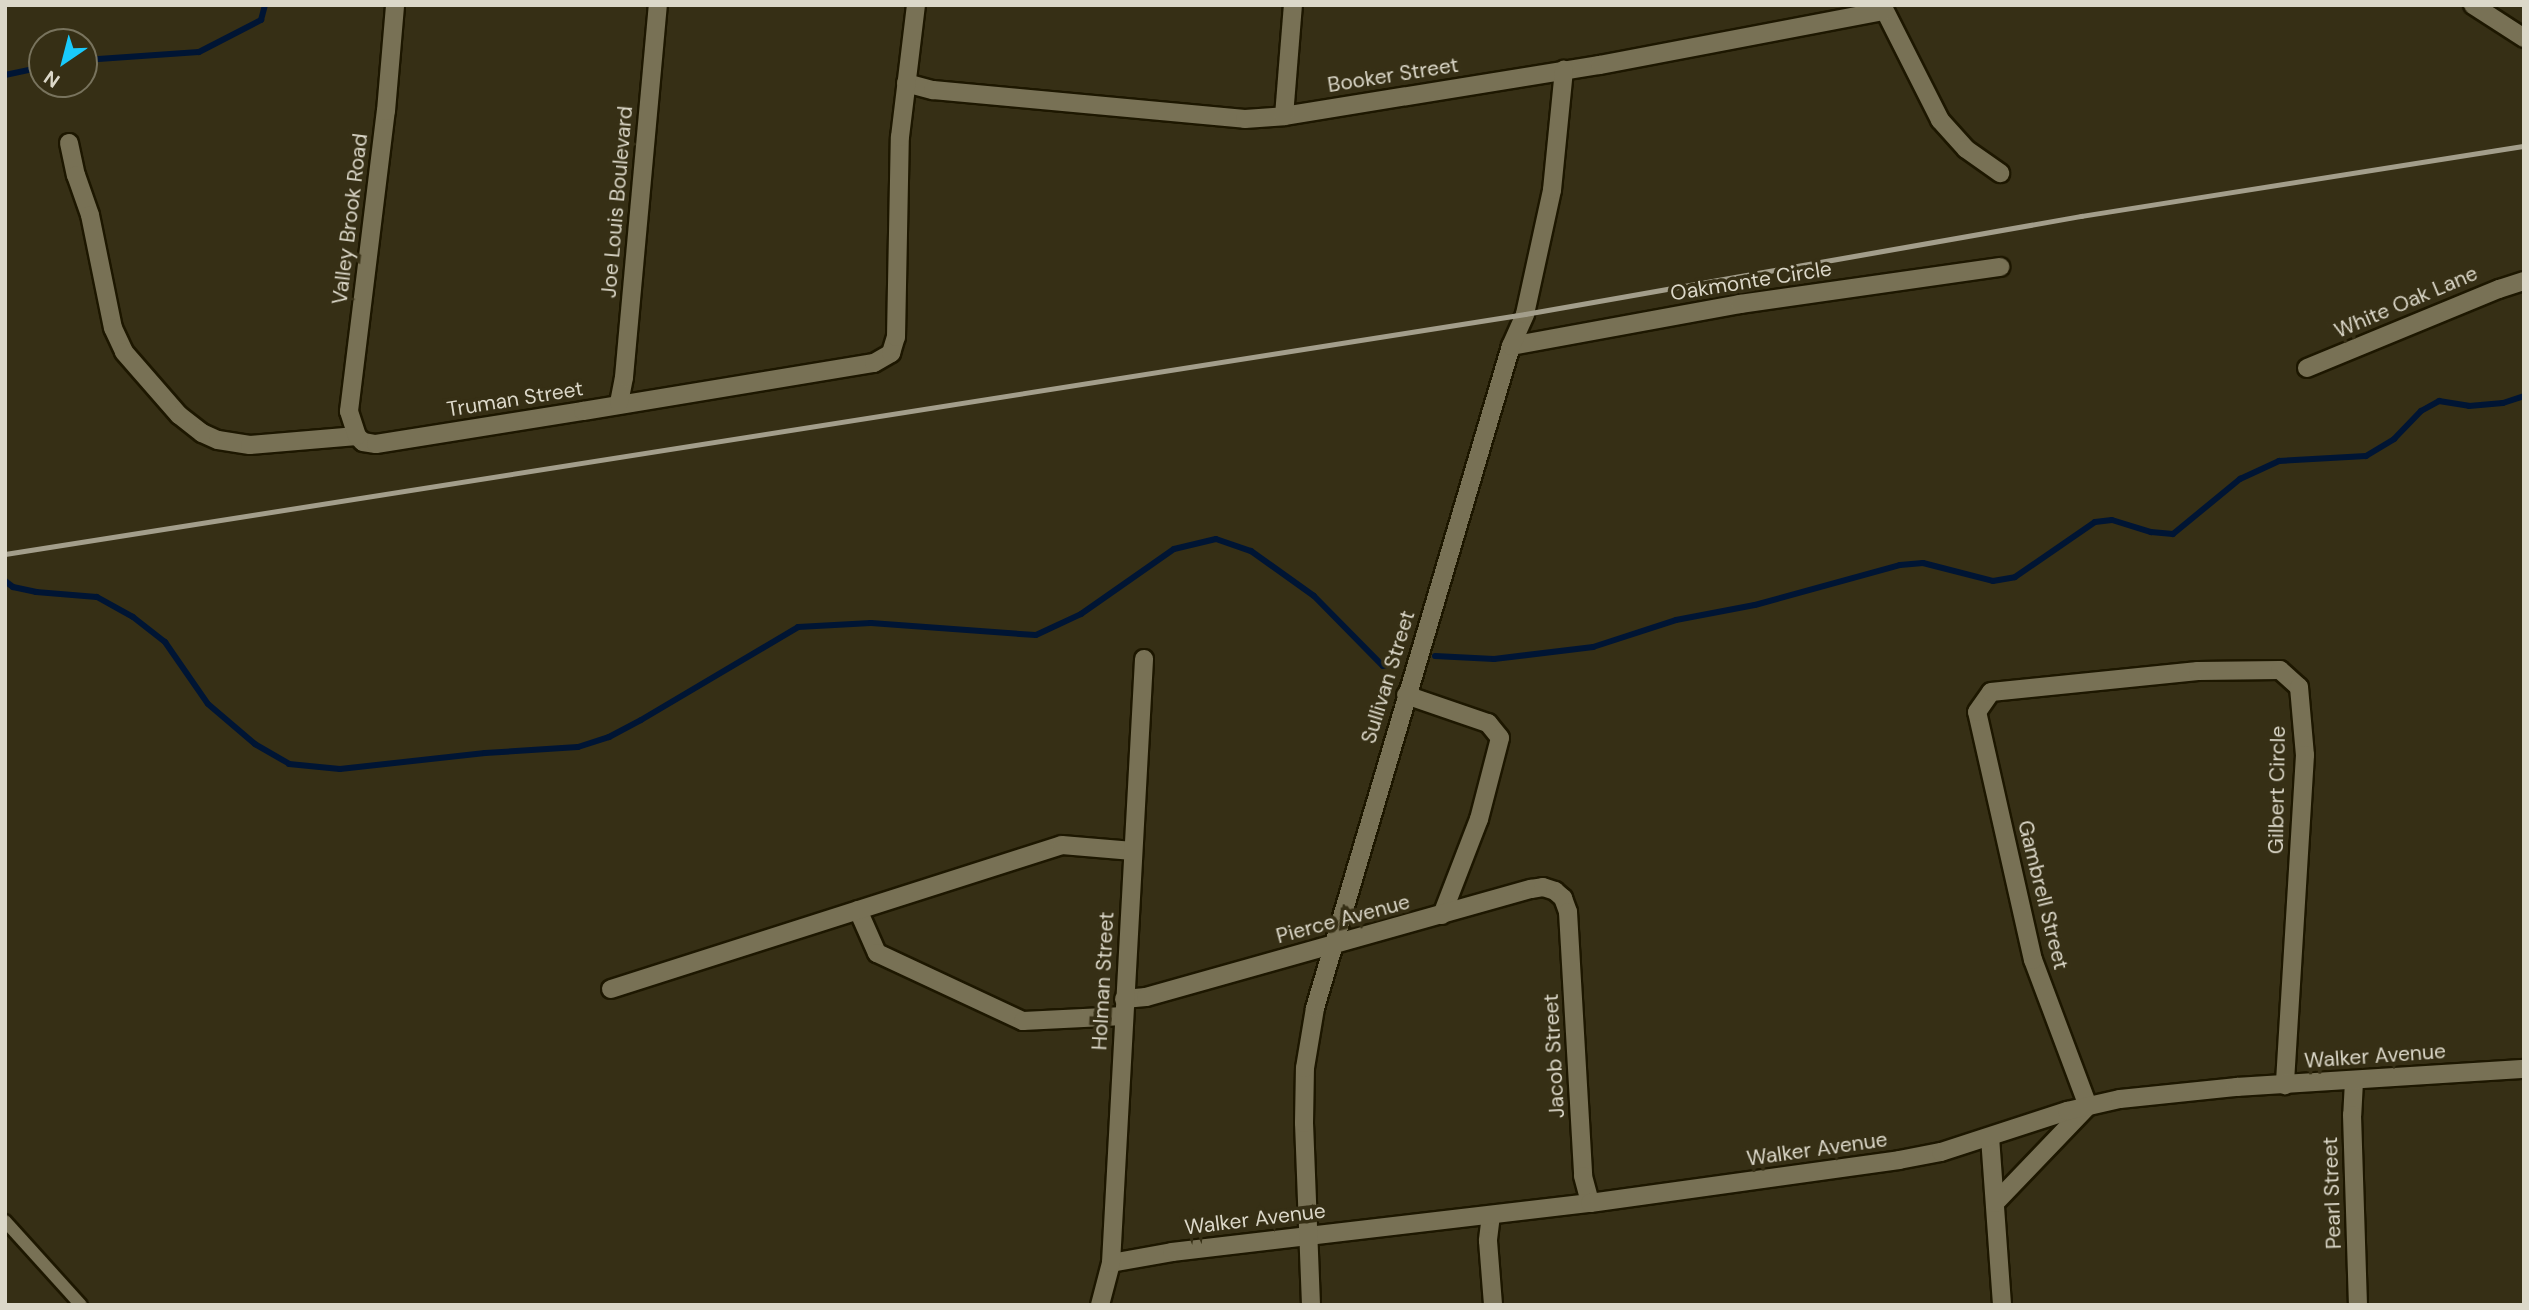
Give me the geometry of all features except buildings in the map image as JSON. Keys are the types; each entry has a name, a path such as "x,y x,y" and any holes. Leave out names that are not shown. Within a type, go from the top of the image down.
{"street":[{"name":"Valley Brook Road","path":"357,436 349,411 386,111 395,5"},
{"name":"Joe Louis Boulevard","path":"619,403 624,377 658,5"},
{"path":"906,82 916,5"},
{"path":"1284,116 1293,5"},
{"path":"2473,5 2524,38"},
{"path":"1883,8 1940,120 1966,149 2000,173"},
{"name":"Booker Street","path":"906,82 933,90 1245,119 1284,116 1564,70 1883,8"},
{"name":"Sullivan Street","path":"1311,1305 1306,1068 1315,1008 1511,346 1525,314 1552,190 1564,70"},
{"name":"Truman Street","path":"69,143 76,175 90,215 113,328 124,352 179,415 210,436 250,445 357,436 363,442 376,444 874,363 891,354 896,337 900,137 906,82"},
{"name":"Oakmonte Circle","path":"1511,346 1740,304 2000,267"},
{"name":"White Oak Lane","path":"2307,368 2524,281"},
{"name":"Holman Street","path":"1100,1305 1111,1263 1144,659"},
{"name":"Gilbert Circle","path":"1981,730 1977,712 1991,692 2198,671 2280,670 2299,687 2305,755 2285,1084"},
{"path":"1406,695 1488,723 1500,738 1479,819 1442,915"},
{"name":"Gambrell Street","path":"1981,730 2032,960 2088,1107"},
{"path":"611,989 1062,845 1133,851"},
{"name":"Pierce Avenue","path":"858,910 877,953 1023,1021 1124,1007 1146,997 1542,887 1555,891 1567,906"},
{"name":"Jacob Street","path":"1567,906 1583,1176 1590,1203"},
{"name":"Walker Avenue","path":"1111,1263 1308,1236 1590,1203 1899,1160 1941,1152 2120,1099 2285,1084 2524,1069"},
{"name":"Pearl Street","path":"2354,1080 2352,1115 2358,1305"},
{"path":"1995,1203 2088,1107"},
{"path":"1990,1137 2002,1305"},
{"path":"1491,1215 1488,1241 1493,1305"}],"lane":[{"path":"5,1221 81,1305"}],"waterway":[{"path":"98,59 199,52 261,20 265,5"},
{"path":"5,75 28,70"},
{"path":"1435,656 1494,659 1593,647 1676,620 1755,605 1900,565 1923,563 1993,581 2015,577 2095,522 2112,520 2151,532 2173,534 2240,479 2279,461 2366,456 2394,439 2421,411 2439,401 2469,406 2503,403 2524,396"},
{"path":"5,581 13,587 36,592 97,597 133,617 165,642 208,704 255,744 289,764 340,769 485,753 578,747 609,737 641,720 798,627 871,623 1036,635 1081,614 1174,549 1216,539 1251,551 1314,596 1383,666 1399,663"}],"railway":[{"path":"5,554 1525,314 2081,216 2524,146"}]}
